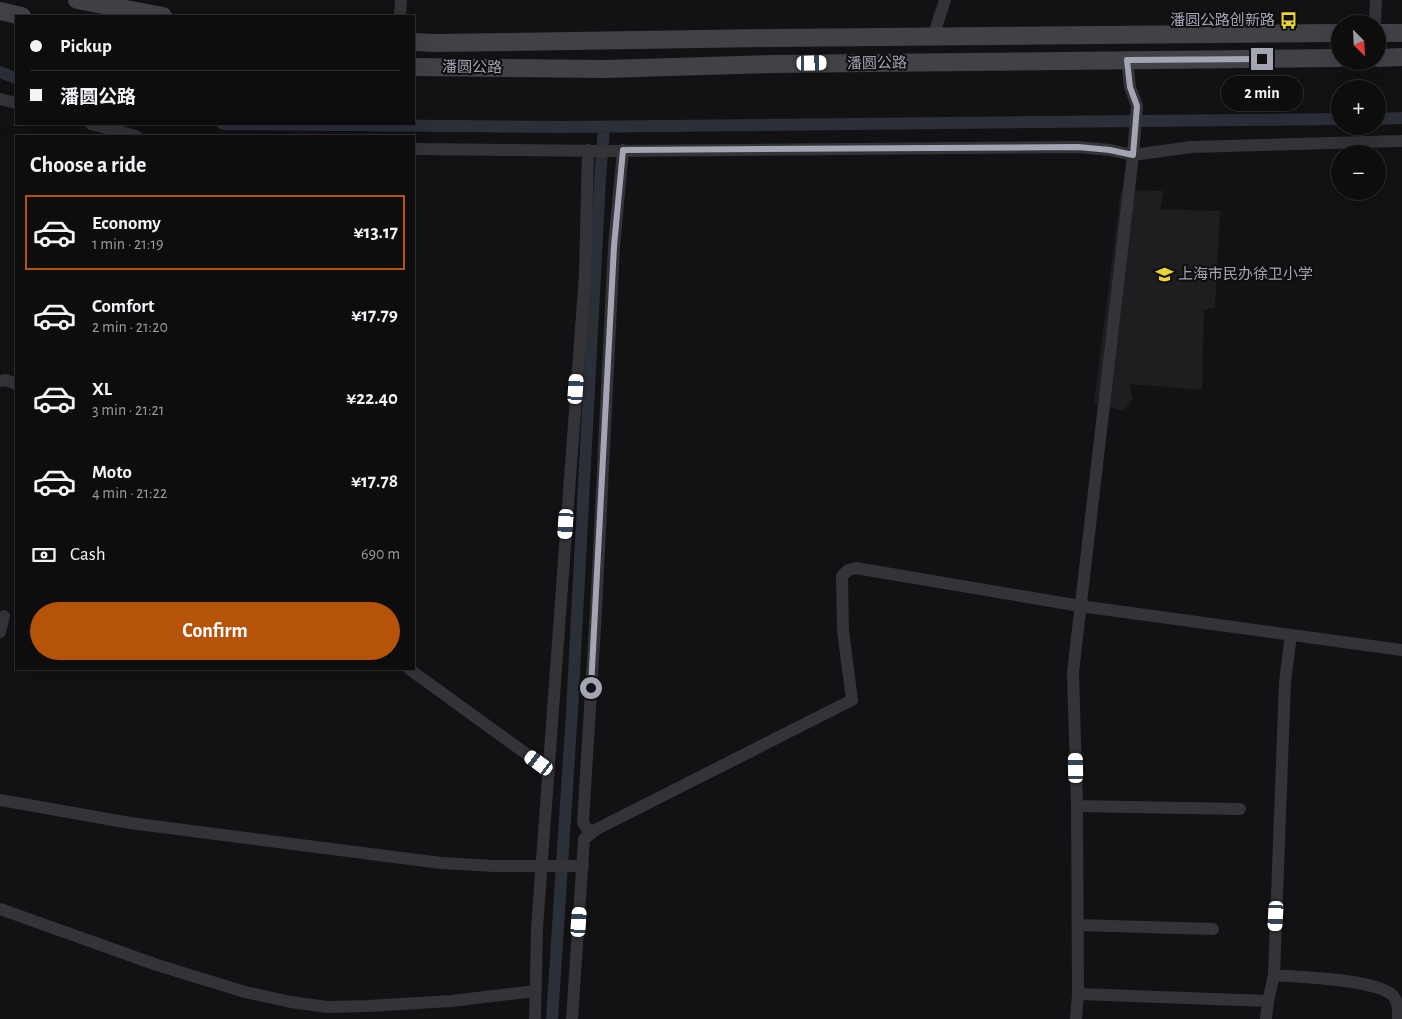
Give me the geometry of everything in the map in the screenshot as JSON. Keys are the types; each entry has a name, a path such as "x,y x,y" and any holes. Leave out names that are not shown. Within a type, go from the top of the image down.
{"main road":[{"path":"77,0 158,15"},
{"path":"0,11 18,15"},
{"name":"潘圆公路","path":"415,42 1331,33"},
{"path":"1386,33 1402,33"},
{"path":"1386,58 1402,57"},
{"name":"潘圆公路","path":"415,67 605,69 773,64 1331,58"}],"street":[{"path":"400,15 401,0"},
{"path":"933,37 945,0"},
{"path":"1376,0 1376,15"},
{"path":"1076,1019 1078,994 1077,806 1073,672 1137,106 1130,87 1127,60"},
{"path":"0,99 15,103"},
{"path":"94,125 132,135"},
{"path":"415,149 618,151 1078,147 1133,150 1402,142"},
{"path":"535,1019 537,928 545,867 549,764 584,284 591,150"},
{"path":"591,834 583,823 596,610 618,151"},
{"path":"0,381 6,380 15,384"},
{"path":"572,1019 580,866 584,839 852,700 843,631 842,576 848,570 856,568 1080,606 1402,650"},
{"path":"0,632 4,616"},
{"path":"1266,1019 1274,975 1285,682 1291,635"},
{"path":"410,670 539,763 549,764"},
{"path":"0,800 130,823 442,863 494,866 580,866"},
{"path":"1077,806 1240,808"},
{"path":"0,909 162,966 245,992 291,1002 327,1007 368,1006 451,1001 536,992"},
{"path":"1078,925 1213,929"},
{"path":"1274,975 1360,983 1383,990 1393,995 1399,1008 1398,1019"},
{"path":"1078,994 1268,1001"}],"shaded area":[{"name":"上海市民办徐卫小学","path":"1121,190 1164,191 1160,209 1220,211 1215,307 1204,310 1202,390 1129,384 1133,399 1123,411 1094,402"}],"waterway":[{"path":"0,72 15,78"},
{"path":"1386,119 1402,118"},
{"path":"336,125 561,127 1331,119"},
{"path":"552,1019 572,711 604,127"}],"place":[{"name":"潘圆公路创新路","path":"1289,20"},
{"name":"上海市民办徐卫小学","path":"1164,274"}],"route":[{"path":"591,688 614,246 623,150 1078,147 1110,150 1133,155 1137,106 1130,87 1127,60 1262,59"}]}
